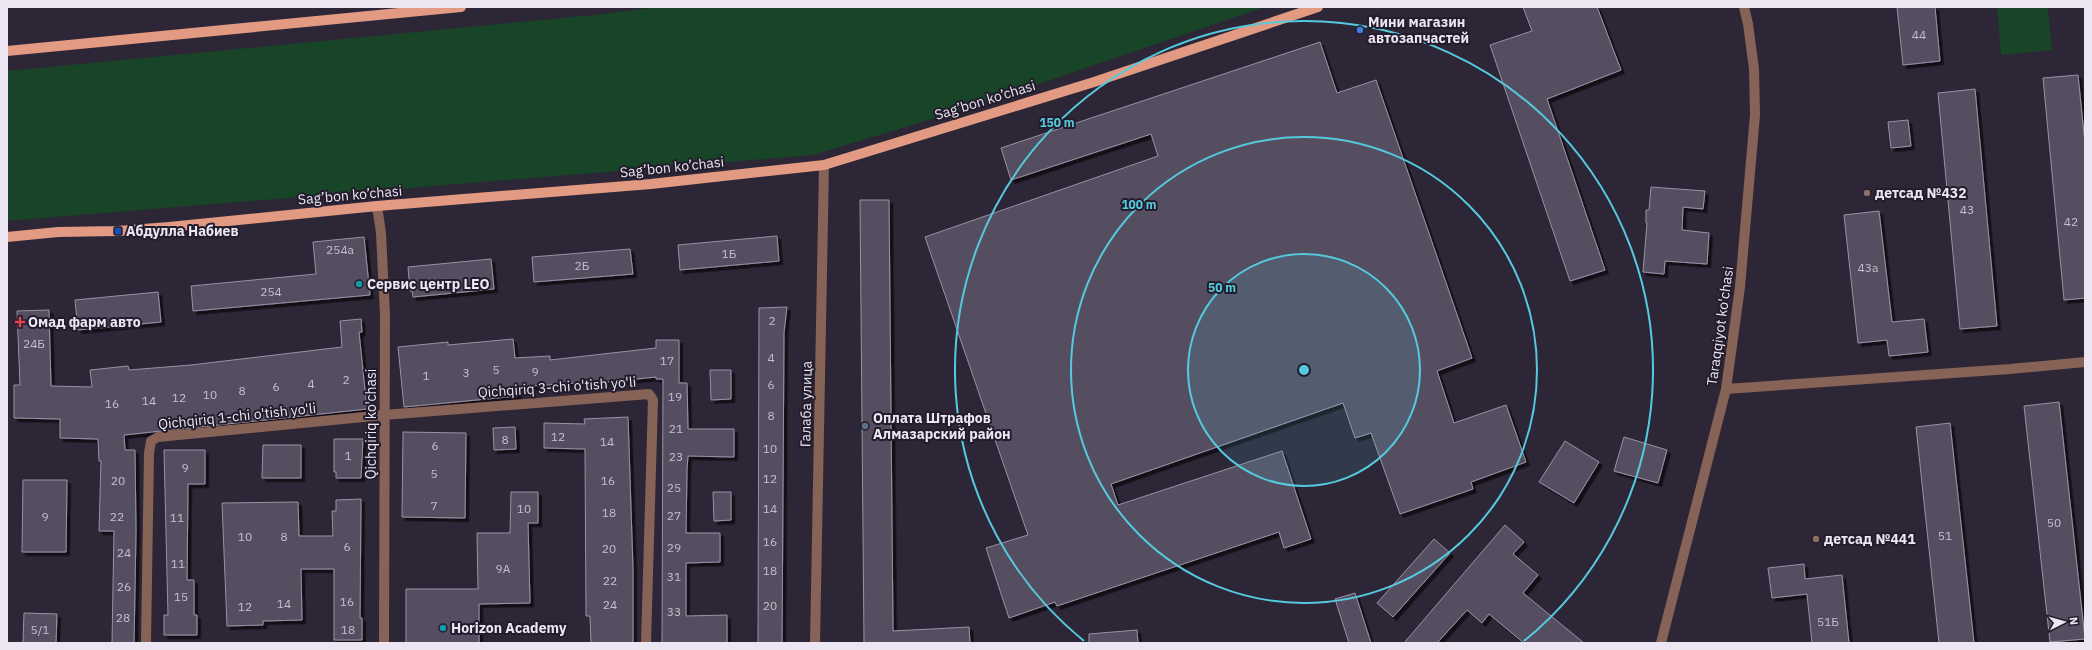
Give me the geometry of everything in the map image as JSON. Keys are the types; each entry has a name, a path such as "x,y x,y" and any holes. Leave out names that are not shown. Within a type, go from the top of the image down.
{"main road":[{"path":"7,51 461,7"},
{"name":"Sag’bon ko’chasi","path":"7,237 58,232 118,231 377,206 651,184 824,165 1094,82 1318,7"}],"street":[{"name":"Taraqqiyot ko'chasi","path":"1661,643 1726,389 1740,286 1755,115 1754,69 1748,24 1744,7"},
{"name":"Галаба улица","path":"815,643 824,165"},
{"name":"Qichqiriq ko'chasi","path":"377,206 382,233 386,316 384,414 384,643"},
{"path":"1726,389 2003,370 2085,362"},
{"name":"Qichqiriq 3-chi o'tish yo'li","path":"384,414 649,394 653,400 646,643"},
{"name":"Qichqiriq 1-chi o'tish yo'li","path":"146,643 149,453 151,441 158,437 384,414"}],"green space":[{"path":"657,7 1265,7 968,108 813,155 7,221 7,71 604,14"},
{"path":"1997,7 2048,7 2052,50 2001,55"}],"building":[{"path":"1523,7 1597,7 1621,70 1547,99 1605,270 1570,281 1490,45 1532,31"},
{"path":"1897,7 1935,7 1940,61 1903,65"},
{"path":"1320,42 1337,93 1376,80 1472,358 1437,371 1454,423 1506,405 1526,462 1471,482 1473,489 1400,514 1371,433 1355,438 1343,403 1111,484 1118,505 1282,451 1311,539 1284,548 1279,532 1057,606 1055,602 1009,618 986,548 1028,535 925,237 1158,156 1151,134 1011,180 1001,148"},
{"path":"2078,75 2085,144 2085,298 2064,300 2043,78"},
{"path":"1975,89 1997,326 1960,329 1938,93"},
{"path":"1908,120 1911,146 1891,148 1888,122"},
{"path":"1651,187 1705,191 1703,209 1683,207 1682,230 1709,233 1707,264 1665,261 1664,274 1643,272 1647,223 1646,210 1649,210"},
{"path":"860,200 889,200 893,631 969,627 970,643 864,643"},
{"path":"1879,211 1892,322 1924,319 1928,352 1889,356 1887,340 1858,343 1844,215"},
{"path":"777,236 779,261 680,270 678,245"},
{"path":"364,237 370,295 193,311 191,286 316,274 313,242"},
{"path":"630,249 633,274 534,282 532,257"},
{"path":"491,259 494,289 413,297 412,291 410,291 408,267"},
{"path":"158,292 161,322 78,330 75,300"},
{"path":"787,307 784,332 782,643 758,643 759,308"},
{"path":"49,310 51,386 92,387 90,370 128,366 129,370 191,365 342,347 340,321 361,319 362,332 359,332 367,409 124,435 125,450 135,450 136,531 134,643 112,643 114,531 99,531 101,461 99,461 98,439 60,438 60,419 14,418 14,385 20,385 17,311"},
{"path":"513,339 515,358 550,356 550,360 656,348 656,340 679,340 679,383 687,383 688,429 734,429 734,457 688,456 687,469 686,533 720,533 720,562 686,563 686,616 727,615 727,643 662,643 663,379 656,379 656,377 590,384 590,382 517,387 518,396 404,407 398,347 448,342 448,345"},
{"path":"710,370 731,370 731,399 711,400"},
{"path":"2059,402 2085,639 2050,642 2024,406"},
{"path":"628,417 633,569 633,643 591,643 590,616 586,616 585,449 544,448 544,423 585,424 584,419"},
{"path":"1950,423 1974,643 1939,643 1916,427"},
{"path":"515,427 516,449 494,450 493,428"},
{"path":"403,432 466,433 465,518 402,517"},
{"path":"1624,437 1667,450 1658,483 1614,471"},
{"path":"334,439 363,439 361,478 336,478 336,472 334,472"},
{"path":"1565,441 1599,462 1574,503 1539,482"},
{"path":"263,445 301,445 301,478 262,478"},
{"path":"164,450 205,450 205,484 188,484 187,580 194,580 194,615 197,615 197,635 164,635 164,615 168,615"},
{"path":"23,480 67,480 66,552 22,552"},
{"path":"511,492 538,492 538,523 528,523 530,603 479,604 479,643 406,643 406,589 478,589 477,533 510,533"},
{"path":"713,492 731,492 731,520 714,521"},
{"path":"361,499 360,618 362,618 362,640 334,640 334,569 301,569 302,620 263,621 263,625 227,626 222,503 298,502 299,536 333,536 332,511 336,511 336,500"},
{"path":"1505,525 1524,542 1513,554 1538,575 1523,593 1584,643 1524,643 1489,614 1482,623 1467,610 1437,643 1404,643"},
{"path":"1434,539 1450,553 1393,617 1377,603"},
{"path":"1804,564 1805,579 1842,575 1849,643 1812,643 1807,594 1772,598 1768,568"},
{"path":"1355,593 1371,643 1349,643 1335,599"},
{"path":"24,613 57,614 56,643 23,643"},
{"path":"1137,630 1138,643 1089,643 1089,634"}],"place":[{"name":"Мини магазин автозапчастей","path":"1360,30"},
{"name":"детсад №432","path":"1867,193"},
{"name":"Абдулла Набиев","path":"118,231"},
{"name":"Сервис центр LEO","path":"359,284"},
{"name":"Омад фарм авто","path":"20,322"},
{"name":"Оплата Штрафов Aлмазарский район","path":"865,426"},
{"name":"детсад №441","path":"1816,539"},
{"name":"Horizon Academy","path":"443,628"}]}
